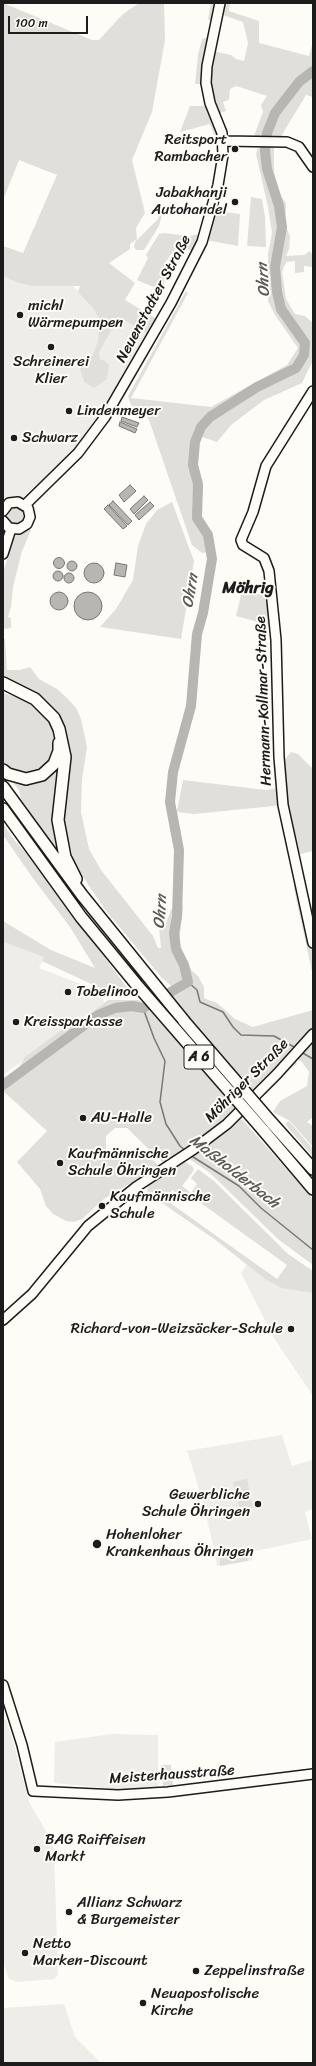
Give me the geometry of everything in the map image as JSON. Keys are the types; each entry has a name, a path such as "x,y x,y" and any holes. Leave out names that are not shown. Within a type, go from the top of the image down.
{"highway":[{"path":"3,683 35,699 54,718 59,729 64,757 58,820 66,857 79,883 82,896"},
{"path":"3,691 24,697 43,710 56,730 59,741 57,758 54,764 42,775 26,779 8,774 3,770"},
{"name":"A 6","path":"3,787 82,896 146,976 313,1169"},
{"name":"A 6","path":"3,809 81,917 136,984 313,1189"}],"street":[{"name":"Neuenstadter Straße","path":"25,505 78,453 93,434 112,406 176,294 199,249 210,218 220,172 223,140 222,133 210,103 206,83 207,66 220,3"},
{"path":"223,140 287,142 299,147 313,167"},
{"name":"Hermann-Kollmar-Straße","path":"313,391 266,466 253,512 241,540 243,545 264,558 269,571 273,594 276,640 279,757 283,805 313,943"},
{"path":"3,521 12,529 21,529 28,522 29,511 25,505 18,502 12,502 4,508"},
{"path":"3,554 12,529"},
{"name":"Möhriger Straße","path":"3,1320 32,1294 88,1226 136,1187 194,1149 242,1110 313,1034"},
{"name":"Meisterhausstraße","path":"3,1685 22,1745 33,1791 118,1795 161,1792 313,1774"}],"shaded area":[{"path":"3,3 92,40 99,40 123,14 139,3 164,3 165,40 152,112 132,160 145,213 136,228 137,239 130,244 130,249 109,263 135,283 125,300 158,320 149,335 119,317 99,352 100,360 104,360 109,365 107,379 94,388 84,382 80,368 93,355 98,342 98,317 93,308 78,292 80,286 32,286 18,283 3,276 3,246 23,253 57,175 19,160 3,200"},
{"path":"211,3 217,3 213,23 208,19"},
{"path":"224,3 230,3 229,11 259,21 259,43 309,56 313,42 313,97 306,95 280,138 254,136 263,112 261,105 267,96 236,86 230,89 229,100 223,102 226,111 220,113 214,97 209,75 213,51 231,55 236,59 244,61 248,43 243,22 223,15"},
{"path":"209,37 201,84 195,84 198,55 202,39"},
{"path":"190,106 208,106 219,134 215,137 210,124 180,132"},
{"path":"259,146 274,147 274,172 281,196 286,203 285,223 290,237 289,249 286,256 304,255 310,251 313,256 313,267 304,266 304,272 295,273 295,261 286,262 282,272 286,299 295,314 305,316 313,323 313,360 302,383 264,400 231,425 217,442 202,437 196,441 196,472 203,489 200,524 210,545 210,552 202,553 192,545 149,420 143,412 131,405 128,396 186,291 188,293 131,398 211,407 287,365 298,348 275,315 268,301 268,254 272,233 268,207 256,154"},
{"path":"251,197 262,199 265,217 266,247 247,246"},
{"path":"165,204 159,226 144,250 136,250 134,247 135,242 157,220"},
{"path":"217,211 240,214 238,246 206,240"},
{"path":"165,233 189,236 200,234 194,250 174,250 165,263 162,275 165,277 162,294 158,295 156,288 137,280 148,258 146,255 159,234"},
{"path":"3,276 18,283 32,286 71,285 90,300 149,335 109,405 82,444 31,493 3,532"},
{"path":"181,292 183,292 124,397 121,395"},
{"path":"122,417 139,423 137,427 121,421"},
{"path":"120,422 137,429 135,433 119,426"},
{"path":"130,485 136,491 124,502 119,495"},
{"path":"144,496 148,500 134,514 130,509"},
{"path":"113,501 132,521 128,525 109,505"},
{"path":"150,502 154,506 139,520 135,515"},
{"path":"172,502 194,561 181,639 100,627 116,609 133,580 138,546 146,524 157,510"},
{"path":"9,503 29,511 21,529 3,521 3,511"},
{"path":"108,505 127,526 123,529 104,509"},
{"path":"28,527 31,530 22,551 13,587 11,607 8,617 11,618 11,628 3,629 3,572 14,539 18,533"},
{"path":"59,557 63,559 65,563 63,567 59,569 55,567 53,563 55,559"},
{"path":"70,561 74,561 76,562 76,570 70,571 67,568 67,564"},
{"path":"94,563 101,566 104,573 101,580 94,583 87,580 84,573 87,566"},
{"path":"116,563 127,565 125,577 114,575"},
{"path":"56,571 60,571 62,572 62,580 56,581 53,578 53,574"},
{"path":"67,573 71,573 73,574 73,582 67,583 64,580 64,576"},
{"path":"59,592 65,595 68,601 65,607 59,610 53,607 50,601 53,595"},
{"path":"88,592 94,593 98,596 101,600 101,612 98,616 94,619 88,620 82,619 78,616 75,612 74,606 75,600 78,596 82,593"},
{"path":"269,593 273,626 236,616 241,595"},
{"path":"3,639 5,639 7,670 20,670 30,667 39,679 57,689 76,708 81,719 87,747 82,780 81,812 89,849 101,870 153,936 158,948 161,948 159,927 166,923 171,910 178,902 183,905 179,946 191,970 198,976 204,987 204,998 217,1003 235,1019 253,1027 313,1010 313,1117 307,1122 313,1126 313,1147 290,1121 273,1112 280,1101 307,1086 309,1072 302,1062 294,1057 297,1064 291,1068 272,1088 259,1092 274,1072 252,1093 169,997 174,990 182,995 162,978 106,911 83,877 74,860 64,823 63,807 70,747 63,724 52,707 33,691 3,678"},
{"path":"3,693 24,699 50,723 56,745 48,764 39,771 22,772 11,768 3,762"},
{"path":"291,752 298,754 313,769 313,851 300,854 288,805 285,759"},
{"path":"62,764 64,861 21,799 19,790 6,775 15,780"},
{"path":"183,780 266,790 281,788 283,805 194,814 177,812"},
{"path":"3,824 15,841 31,858 134,997 114,994 110,989 102,989 42,961 44,957 3,942 3,921 51,950 95,968 70,927 32,877 3,835"},
{"path":"297,870 313,943 313,976 294,889"},
{"path":"3,942 44,957 39,968 94,989 102,995 104,1003 3,1075"},
{"path":"108,1000 139,1000 237,1108 225,1120 162,1166 163,1163 127,1128 115,1128 106,1136 106,1151 141,1149 159,1166 104,1199 82,1219 74,1222 66,1221 53,1214 46,1206 40,1189 17,1162 47,1131 3,1091 3,1079 18,1069 25,1057 59,1032 85,1017"},
{"path":"240,1117 313,1199 313,1265 279,1240 210,1173 188,1158"},
{"path":"289,1121 313,1149 313,1157 285,1124"},
{"path":"183,1161 192,1166 194,1170 182,1186 191,1193 197,1184 191,1178 198,1169 214,1181 288,1254 313,1271 313,1293 282,1288 265,1279 217,1241 152,1196 147,1191 148,1186","holes":["172,1190 190,1203 194,1198 287,1265 277,1279 166,1200"]},
{"name":"Richard-von-Weizsäcker-Schule","path":"247,1264 264,1278 313,1293 313,1396 274,1338 241,1273"},
{"name":"Gewerbliche Schule Öhringen","path":"282,1435 292,1466 313,1460 313,1509 305,1512 312,1539 251,1552 253,1560 217,1566 202,1499 188,1453 186,1451"},
{"path":"247,1479 253,1508 240,1511 233,1482"},
{"path":"245,1547 247,1549 248,1561 220,1566 220,1556"},
{"path":"3,1720 6,1720 12,1737 29,1802 51,1840 54,1850 58,1975 54,1979 17,1982 9,1979 4,1964"},
{"path":"112,1734 158,1735 158,1788 114,1789 54,1783 55,1742"},
{"path":"161,1765 171,1765 173,1785 163,1786"},
{"path":"64,2004 75,2037 101,2063 3,2063 3,2008"}],"waterway":[{"name":"Ohrn","path":"3,1085 98,1015 115,1008 132,1006 143,1008 188,982 184,965 176,949 174,933 177,917 179,850 170,802 173,772 191,706 197,634 203,613 212,559 208,535 197,518 198,484 193,465 195,442 201,427 210,417 257,387 296,368 304,355 305,343 281,309 277,292 275,267 282,227 279,206 267,169 265,151 267,133 275,113 299,82 313,71"},
{"path":"188,982 197,990 200,1002 223,1012 233,1027 241,1035 274,1036 296,1048"},
{"name":"Maßholderbach","path":"143,1008 154,1038 165,1061 160,1102 166,1124 180,1146 186,1151"},
{"path":"301,1052 313,1059"},
{"name":"Maßholderbach","path":"190,1155 239,1186 261,1208 313,1250"}],"place":[{"name":"Reitsport Rambacher","path":"235,149"},
{"name":"Jabakhanji Autohandel","path":"235,202"},
{"name":"michl Wärmepumpen","path":"20,315"},
{"name":"Schreinerei Klier","path":"51,347"},
{"name":"Lindenmeyer","path":"69,411"},
{"name":"Schwarz","path":"14,438"},
{"name":"Tobelinoo","path":"68,992"},
{"name":"Kreissparkasse","path":"16,1022"},
{"name":"AU-Halle","path":"83,1118"},
{"name":"Kaufmännische Schule Öhringen","path":"60,1163"},
{"name":"Kaufmännische Schule","path":"102,1206"},
{"name":"Richard-von-Weizsäcker-Schule","path":"291,1329"},
{"name":"Gewerbliche Schule Öhringen","path":"258,1504"},
{"name":"Hohenloher Krankenhaus Öhringen","path":"97,1544"},
{"name":"BAG Raiffeisen Markt","path":"37,1849"},
{"name":"Allianz Schwarz & Burgemeister","path":"69,1912"},
{"name":"Netto Marken-Discount","path":"25,1953"},
{"name":"Zeppelinstraße","path":"196,1971"},
{"name":"Neuapostolische Kirche","path":"143,2003"}],"district":[{"name":"Möhrig","path":"248,589"}]}
